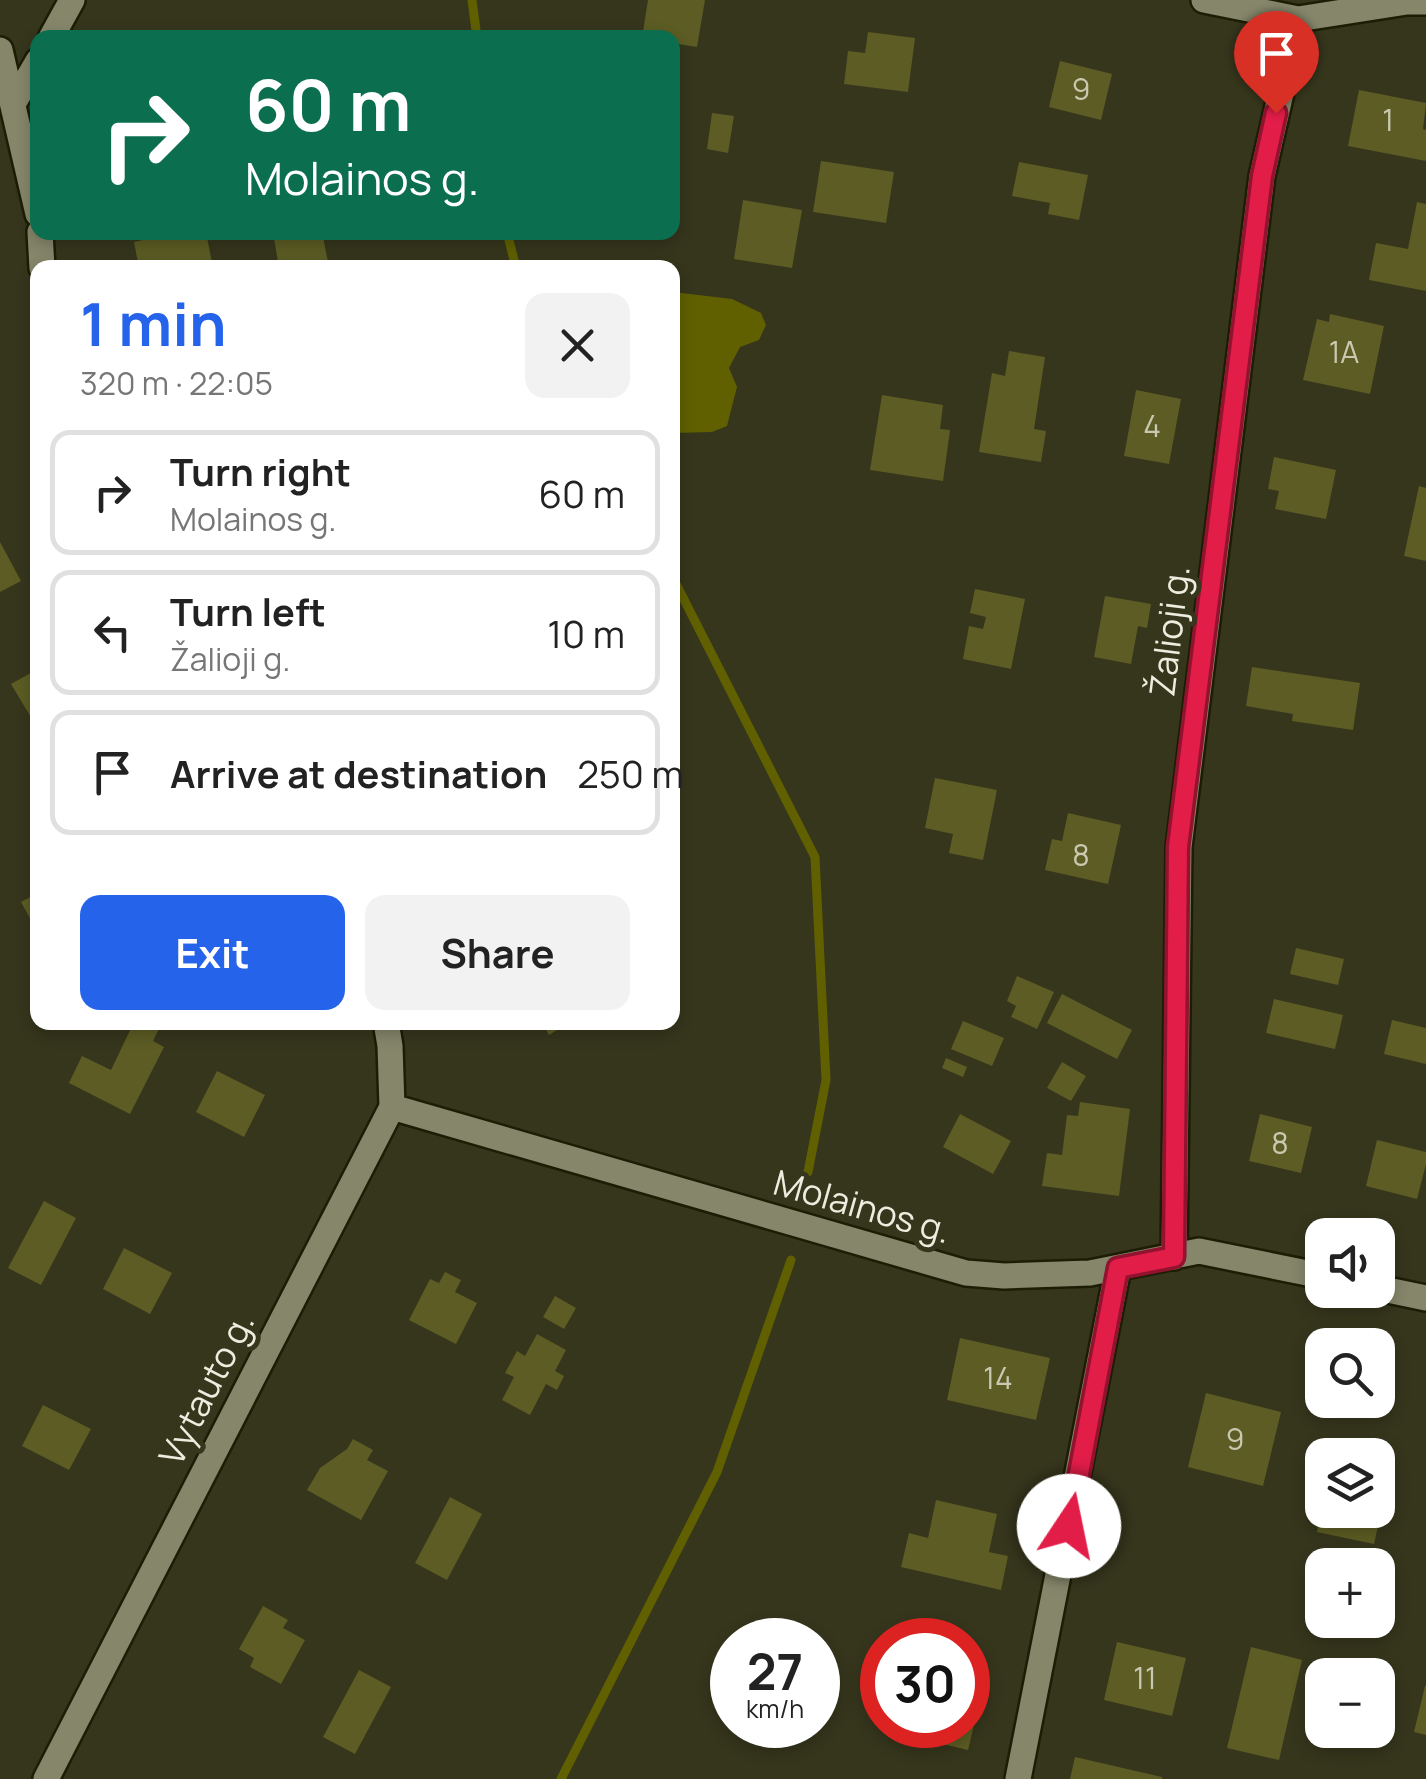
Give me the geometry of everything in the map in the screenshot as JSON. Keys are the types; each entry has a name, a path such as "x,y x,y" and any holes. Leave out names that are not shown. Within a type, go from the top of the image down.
{"street":[{"path":"55,30 72,0"},
{"path":"1204,0 1298,20 1426,2"},
{"name":"Žalioji g.","path":"1174,1257 1178,847 1262,176 1298,20"},
{"path":"0,50 30,180"},
{"path":"12,104 30,74"},
{"name":"Vytauto g.","path":"46,1779 392,1107 387,1030"},
{"name":"Molainos g.","path":"392,1107 966,1273 1090,1273 1199,1251 1305,1273"},
{"path":"1018,1779 1118,1268"},
{"path":"1395,1292 1426,1298"}],"shaded area":[{"path":"680,293 732,299 761,313 766,325 759,340 740,347 729,368 737,387 727,426 712,432 680,433"}],"building":[{"path":"648,0 705,0 697,47 680,44 680,30 643,30"},
{"path":"868,32 915,38 908,92 844,84 848,51 865,53"},
{"path":"1060,61 1112,74 1101,120 1049,107"},
{"path":"1359,90 1426,103 1426,161 1348,146"},
{"path":"712,113 734,116 728,153 707,149"},
{"path":"821,161 894,172 886,223 813,212"},
{"path":"1019,162 1088,175 1079,220 1048,214 1050,203 1012,196"},
{"path":"743,200 802,210 792,268 734,259"},
{"path":"1417,202 1426,204 1426,291 1369,280 1376,243 1408,249"},
{"path":"208,240 211,260 137,260 134,242"},
{"path":"274,240 324,240 328,260 278,260"},
{"path":"1330,314 1384,326 1370,394 1303,380 1317,319 1329,322"},
{"path":"1009,351 1045,357 1034,429 1046,431 1041,462 979,452 992,373 1005,376"},
{"path":"1136,390 1181,399 1169,464 1124,456"},
{"path":"882,395 943,405 940,429 950,430 943,481 870,470"},
{"path":"1274,457 1336,470 1326,519 1275,509 1279,491 1268,489"},
{"path":"1419,486 1426,488 1426,561 1404,556"},
{"path":"0,542 21,581 0,592"},
{"path":"975,589 1025,599 1011,669 963,659 969,626 983,629 986,617 970,613"},
{"path":"1105,596 1151,604 1147,628 1138,626 1131,664 1094,657"},
{"path":"1252,667 1360,683 1353,730 1292,721 1293,714 1246,706"},
{"path":"30,673 30,716 11,684"},
{"path":"935,778 997,790 983,860 949,853 953,834 925,828"},
{"path":"1068,813 1121,825 1108,884 1045,870 1052,839 1062,841"},
{"path":"30,897 30,918 21,902"},
{"path":"1296,948 1344,959 1338,985 1290,974"},
{"path":"1017,976 1054,992 1037,1029 1011,1017 1016,1006 1007,1001"},
{"path":"1062,994 1132,1030 1117,1059 1047,1023"},
{"path":"1274,999 1343,1015 1335,1049 1266,1033"},
{"path":"1392,1020 1426,1028 1426,1064 1384,1054"},
{"path":"963,1021 1004,1038 992,1066 951,1049"},
{"path":"130,1030 158,1030 153,1041 164,1047 130,1114 69,1083 82,1056 111,1070"},
{"path":"946,1058 967,1067 963,1077 942,1068"},
{"path":"1062,1062 1086,1076 1071,1101 1047,1088"},
{"path":"217,1071 265,1095 244,1137 196,1112"},
{"path":"1080,1102 1130,1109 1119,1196 1042,1186 1047,1153 1062,1155 1067,1115 1078,1116"},
{"path":"960,1114 1011,1141 993,1174 943,1147"},
{"path":"1260,1114 1312,1127 1301,1173 1249,1161"},
{"path":"1377,1140 1426,1152 1417,1199 1366,1186"},
{"path":"44,1201 76,1218 41,1285 8,1268"},
{"path":"124,1248 172,1273 150,1314 103,1289"},
{"path":"445,1272 461,1280 455,1292 477,1303 456,1344 409,1320 430,1279 439,1283"},
{"path":"555,1296 576,1308 564,1329 543,1317"},
{"path":"537,1334 566,1350 555,1371 564,1376 557,1390 546,1384 530,1415 502,1400 514,1377 505,1373 517,1351 525,1356"},
{"path":"960,1338 1050,1358 1036,1420 947,1400"},
{"path":"1206,1393 1281,1412 1263,1486 1188,1467"},
{"path":"43,1405 91,1429 69,1470 22,1446"},
{"path":"353,1439 373,1450 367,1460 388,1471 361,1520 307,1490 320,1468 347,1449"},
{"path":"450,1497 482,1514 447,1580 415,1563"},
{"path":"936,1500 997,1514 989,1552 1008,1556 1001,1590 901,1567 909,1533 928,1538"},
{"path":"1318,1528 1377,1528 1374,1544 1317,1532"},
{"path":"263,1606 288,1620 283,1628 305,1640 281,1684 250,1667 254,1658 239,1649"},
{"path":"1117,1642 1186,1658 1172,1716 1104,1700"},
{"path":"1251,1647 1302,1660 1279,1760 1227,1748"},
{"path":"359,1670 391,1687 355,1754 323,1737"},
{"path":"1426,1686 1426,1735 1414,1732"},
{"path":"1075,1757 1162,1777 1162,1779 1070,1779"}],"waterway":[{"path":"472,0 476,30"},
{"path":"509,240 514,260"},
{"path":"680,592 815,857 826,1080 808,1172"},
{"path":"561,1779 717,1472 791,1260"}],"route":[{"path":"1069,1526 1118,1268 1174,1257 1178,847 1262,176 1276,113"}]}
